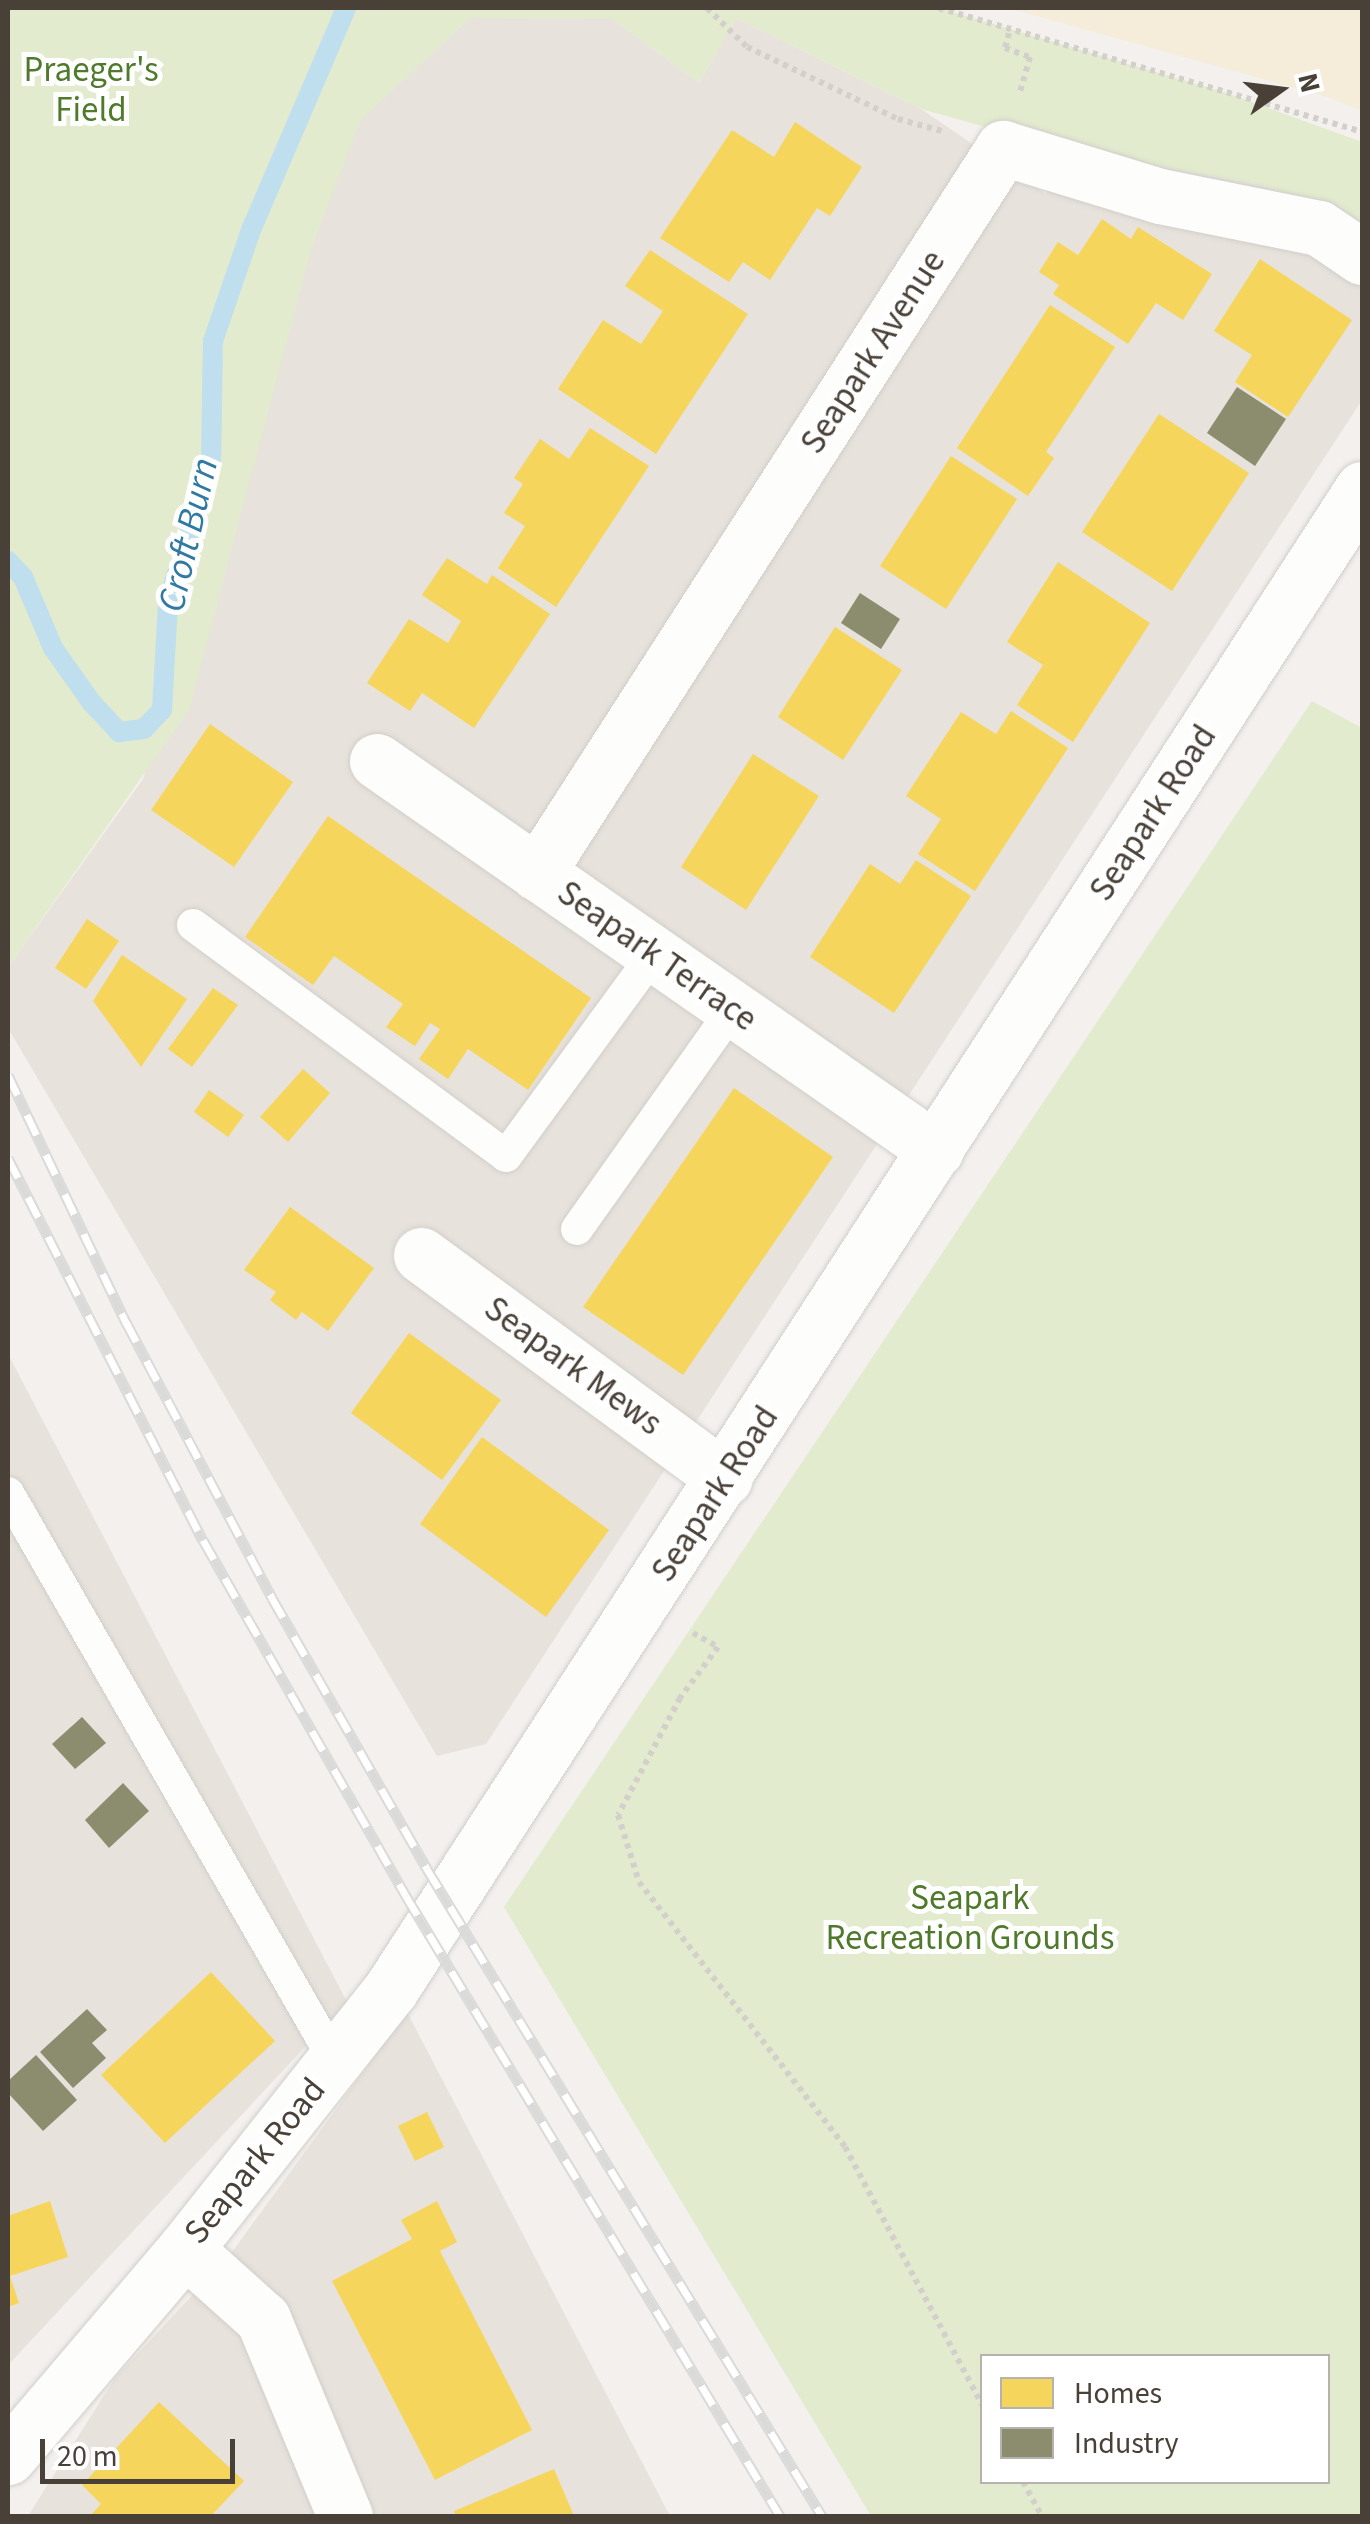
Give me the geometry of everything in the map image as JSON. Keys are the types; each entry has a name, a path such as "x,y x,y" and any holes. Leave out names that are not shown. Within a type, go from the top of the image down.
{"street":[{"path":"1004,148 1160,196 1319,228 1362,257"},
{"name":"Seapark Avenue","path":"538,873 1004,148"},
{"name":"Seapark Road","path":"8,2457 185,2249 335,2061 493,1840 936,1150 1355,516"},
{"name":"Seapark Terrace","path":"378,761 936,1150"},
{"name":"Seapark Mews","path":"421,1255 725,1478"},
{"path":"185,2249 263,2319 345,2516"}],"lane":[{"path":"193,925 506,1156 654,954"},
{"path":"577,1229 733,1009"},
{"path":"8,1493 335,2061"}],"path":[{"path":"707,8 747,46 898,119 1004,148"},
{"path":"940,8 1362,132"},
{"path":"646,1601 718,1647 680,1698 618,1815 639,1882 845,2147 980,2401"},
{"path":"1024,2484 1042,2516"}],"shaded area":[{"path":"470,18 613,19 699,83 736,18 921,109 1046,194 1068,150 1267,186 1362,229 1362,400 486,1744 437,1756 8,1028 8,967 143,779 312,245 361,119"},
{"path":"8,1354 347,2002 8,2365"},
{"path":"407,2012 670,2516 28,2516 115,2378 229,2256"}],"green space":[{"name":"Praeger's Field","path":"8,8 939,8 1224,92 1362,142 1362,229 1267,186 1068,150 921,109 736,18 699,83 613,19 470,18 361,120 312,246 189,710 8,967"},
{"name":"Seapark Recreation Grounds","path":"1312,701 1362,728 1362,2516 871,2516 504,1907"}],"sand":[{"path":"1008,8 1362,8 1362,111 1324,96"}],"building: Homes":[{"path":"795,122 862,167 830,216 817,208 770,280 743,262 729,282 660,238 732,130 774,157"},
{"path":"1102,219 1131,239 1138,227 1212,274 1183,320 1156,303 1128,344 1053,294 1059,285 1039,272 1058,242 1078,255"},
{"path":"650,250 748,314 656,454 558,389 603,320 641,344 663,311 625,286"},
{"path":"1260,259 1352,320 1288,417 1235,382 1252,355 1214,331"},
{"path":"1050,305 1115,347 1046,452 1054,458 1028,496 957,448"},
{"path":"1159,414 1249,473 1172,591 1082,532"},
{"path":"590,428 649,466 556,607 498,568 525,526 504,513 523,484 514,478 540,439 569,459"},
{"path":"951,456 1017,499 946,609 880,566"},
{"path":"447,558 487,584 492,575 550,614 474,728 422,693 410,711 367,683 409,619 448,643 461,621 422,595"},
{"path":"1058,562 1150,623 1073,742 1017,705 1043,665 1007,642"},
{"path":"835,627 902,670 843,760 778,717"},
{"path":"1011,711 1068,748 975,891 918,854 941,819 906,796 961,712 996,734"},
{"path":"210,724 293,782 234,867 151,810"},
{"path":"753,754 819,796 746,910 681,867"},
{"path":"328,816 591,998 528,1090 468,1049 448,1079 419,1059 440,1029 430,1023 415,1046 386,1027 403,1004 334,956 313,985 245,937"},
{"path":"916,860 971,896 894,1013 810,957 870,864 900,884"},
{"path":"87,919 119,941 86,989 55,968"},
{"path":"122,955 187,999 141,1067 93,1001"},
{"path":"213,988 238,1005 192,1067 168,1049"},
{"path":"303,1069 330,1093 288,1142 260,1117"},
{"path":"734,1088 833,1157 683,1375 583,1307"},
{"path":"209,1090 244,1115 228,1137 194,1112"},
{"path":"290,1207 374,1268 328,1331 302,1312 296,1320 270,1300 276,1292 244,1270"},
{"path":"409,1333 501,1400 442,1480 351,1413"},
{"path":"482,1437 609,1530 546,1617 420,1524"},
{"path":"211,1972 275,2041 165,2143 101,2075"},
{"path":"427,2112 444,2147 415,2161 398,2126"},
{"path":"50,2201 68,2257 10,2276 19,2303 8,2307 8,2216"},
{"path":"437,2201 457,2242 440,2251 532,2430 435,2480 332,2281 412,2239 401,2220"},
{"path":"159,2402 244,2481 211,2516 90,2516 101,2504 82,2485"},
{"path":"554,2469 574,2516 456,2516 454,2511"}],"building: Industry":[{"path":"1237,387 1286,419 1255,466 1207,433"},
{"path":"860,593 900,619 881,649 841,623"},
{"path":"82,1717 106,1743 75,1769 52,1744"},
{"path":"123,1783 149,1811 109,1848 85,1820"},
{"path":"87,2009 107,2030 92,2043 106,2058 73,2088 40,2052"},
{"path":"36,2055 77,2100 43,2131 8,2093 8,2081"}],"waterway":[{"name":"Croft Burn","path":"8,561 23,577 53,648 92,703 119,732 144,729 162,710 168,602 211,465 213,341 251,230 346,8"}],"railway":[{"path":"8,1075 126,1322 272,1598 427,1869 822,2516"},
{"path":"8,1158 203,1540 406,1896 780,2516"}]}
